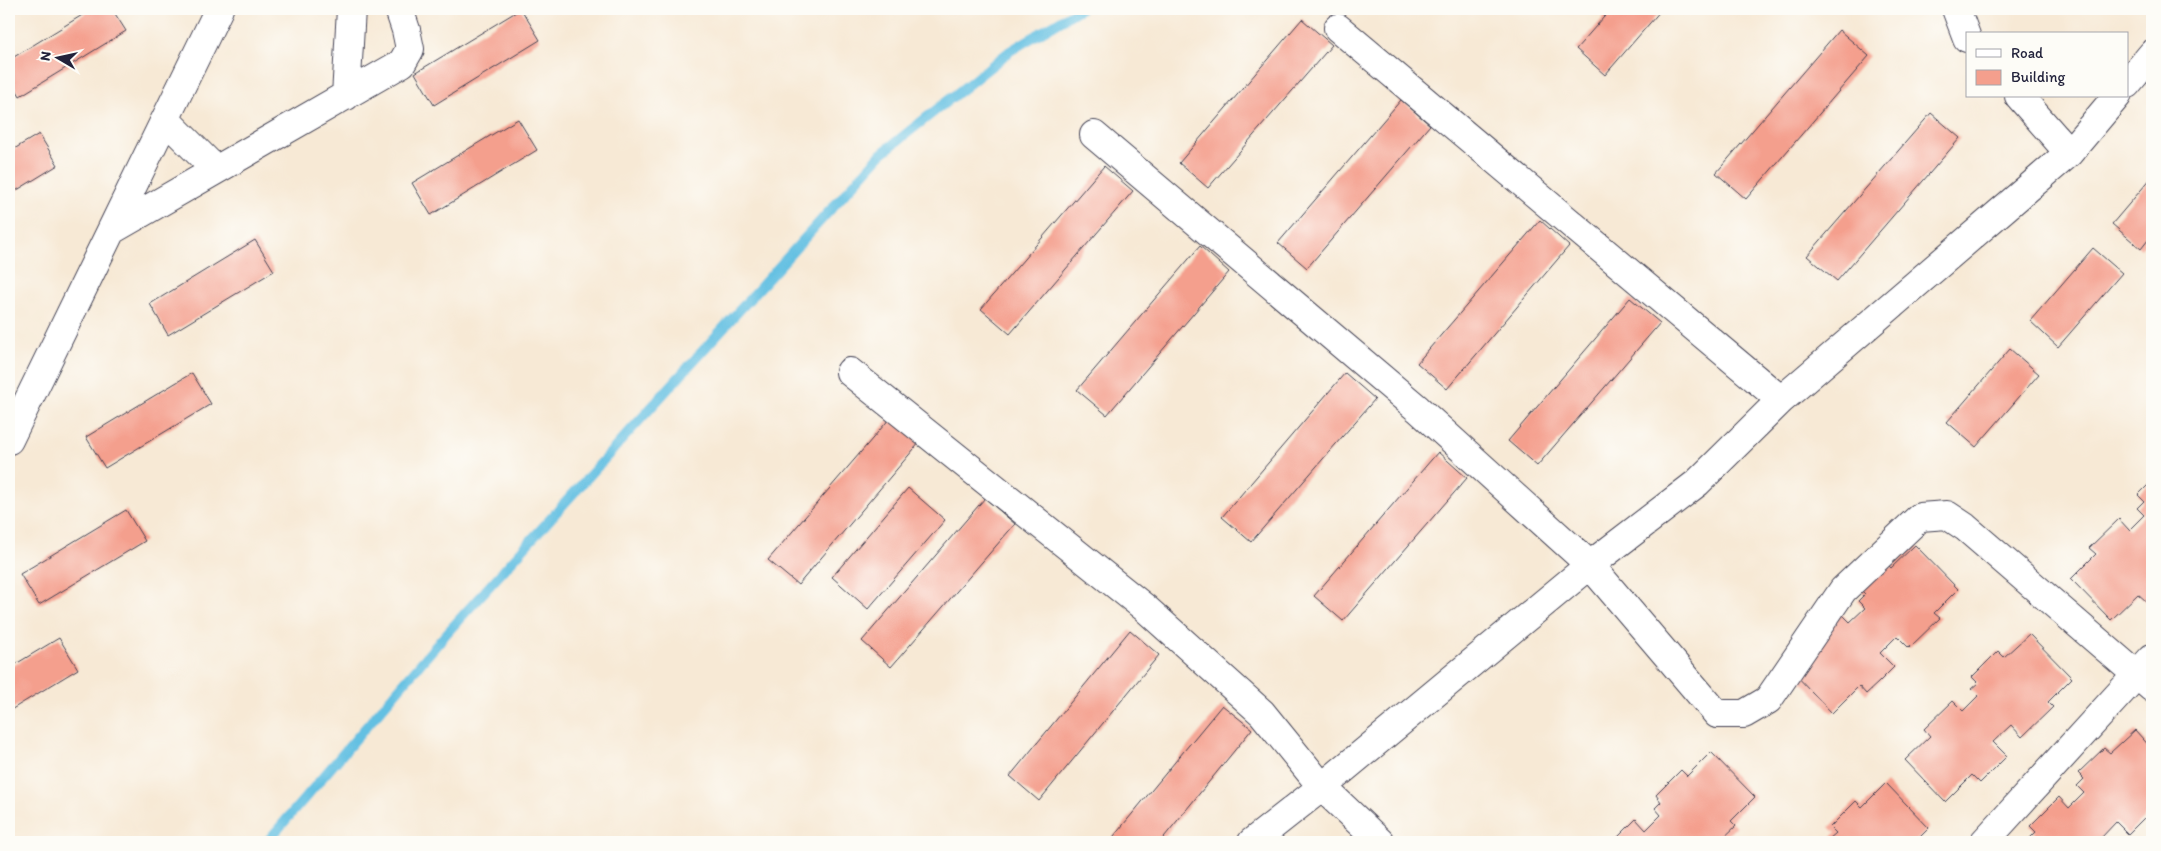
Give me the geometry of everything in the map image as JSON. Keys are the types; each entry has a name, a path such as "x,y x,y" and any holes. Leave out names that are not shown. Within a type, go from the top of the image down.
{"street":[{"path":"9,440 219,9"},
{"path":"346,96 351,9"},
{"path":"112,230 402,64 410,49 399,9"},
{"path":"1956,9 1966,35"},
{"path":"1338,28 1781,400"},
{"path":"2128,83 2152,54"},
{"path":"2021,98 2069,153"},
{"path":"1252,842 1322,787 1590,565 1697,483 1781,400 2069,153 2115,98"},
{"path":"166,120 216,170"},
{"path":"1094,135 1418,409 1590,565 1717,714 1744,714 1768,700 1843,590 1920,517 1947,516 1965,527 2147,673 1984,842"},
{"path":"850,372 1145,608 1262,714 1322,787 1380,842"}],"building":[{"path":"92,9 112,9 126,31 20,96 9,77 9,60"},
{"path":"521,9 540,40 434,105 415,73"},
{"path":"1611,9 1662,9 1605,75 1576,49"},
{"path":"1302,19 1332,45 1208,188 1179,163"},
{"path":"1839,30 1869,56 1746,199 1716,173"},
{"path":"1401,100 1430,125 1307,268 1278,243"},
{"path":"1931,113 1960,138 1837,281 1807,256"},
{"path":"518,119 537,150 431,215 412,183"},
{"path":"39,134 58,165 9,195 9,152"},
{"path":"1104,166 1133,191 1010,334 981,309"},
{"path":"2152,177 2152,235 2141,249 2112,224"},
{"path":"1540,220 1569,246 1447,389 1417,363"},
{"path":"255,240 274,271 168,335 150,304"},
{"path":"1200,246 1229,272 1107,415 1077,390"},
{"path":"2093,248 2122,273 2058,347 2030,321"},
{"path":"1630,298 1660,323 1537,466 1508,441"},
{"path":"2010,349 2039,374 1976,447 1947,422"},
{"path":"192,373 211,404 105,468 86,437"},
{"path":"1345,373 1375,399 1251,542 1222,517"},
{"path":"891,417 920,442 798,585 768,560"},
{"path":"1438,452 1467,478 1343,621 1314,596"},
{"path":"2152,481 2152,595 2146,601 2138,594 2111,620 2071,579 2096,554 2089,548 2119,519 2129,530 2144,515 2137,508 2144,501 2138,495"},
{"path":"908,488 945,520 868,609 832,577"},
{"path":"985,498 1015,524 891,667 862,641"},
{"path":"126,510 145,541 39,605 20,574"},
{"path":"1915,545 1958,589 1934,613 1940,618 1909,648 1897,636 1880,653 1894,667 1879,682 1866,694 1859,686 1832,713 1792,671 1840,612 1850,622 1865,608 1858,601 1865,594 1859,588 1885,562 1891,568"},
{"path":"1130,630 1159,655 1039,801 1010,776"},
{"path":"2029,634 2072,678 2048,702 2053,707 2022,737 2011,725 1993,742 2007,756 1980,783 1972,775 1945,802 1905,760 1930,736 1924,729 1953,701 1963,711 1978,696 1971,689 1978,683 1972,677 1998,651 2004,657"},
{"path":"59,638 78,669 9,711 9,668"},
{"path":"1222,705 1252,729 1160,842 1109,842"},
{"path":"2135,730 2152,749 2152,810 2128,834 2116,822 2100,839 2103,842 2026,842 2036,832 2030,826 2059,797 2069,808 2084,793 2077,786 2084,779 2078,773 2104,748 2110,753"},
{"path":"1711,752 1755,797 1731,821 1736,826 1719,842 1613,842 1636,819 1646,830 1661,815 1655,808 1661,802 1656,795 1681,770 1687,776"},
{"path":"1886,783 1929,828 1915,842 1832,842 1829,839 1836,833 1830,827 1856,801 1862,807"}],"waterway":[{"path":"267,842 446,634 881,154 1010,51 1080,9"}]}
